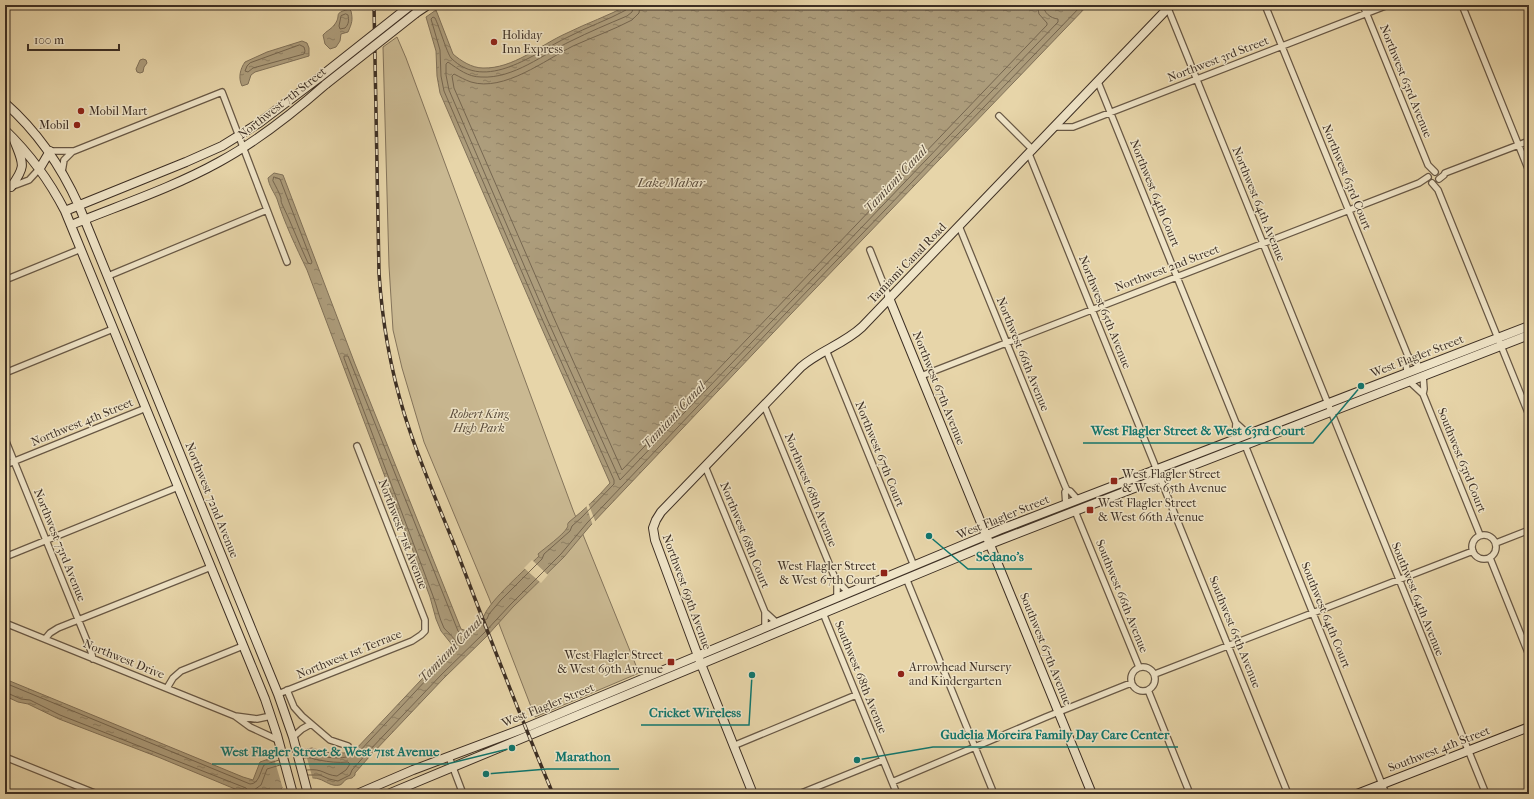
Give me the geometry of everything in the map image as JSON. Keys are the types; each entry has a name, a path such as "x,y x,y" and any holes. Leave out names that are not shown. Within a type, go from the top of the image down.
{"main road":[{"name":"Northwest 7th Street","path":"65,211 196,158 239,136 277,110 411,5"},
{"name":"Northwest 7th Street","path":"71,225 199,172 243,148 274,126 428,5"},
{"name":"Tamiami Canal Road","path":"653,528 661,512 800,367 814,357 855,334 1098,82 1168,6"},
{"name":"Northwest 72nd Avenue","path":"5,103 31,128 50,152 79,206 278,694 293,737 308,794"},
{"path":"5,130 40,168 49,181 65,211 265,699 292,791"},
{"path":"8,188 19,176 22,168 13,137"},
{"path":"40,168 50,152"},
{"name":"Northwest 67th Avenue","path":"889,298 988,540"},
{"path":"113,329 127,323"},
{"name":"West Flagler Street","path":"388,794 592,710 765,628 914,566 1075,510 1331,412 1408,377 1421,368 1529,326"},
{"name":"West Flagler Street","path":"357,794 414,770 589,702 823,613 906,578 1066,505 1157,469 1327,404 1408,377 1423,376 1529,335"},
{"path":"146,408 160,402"},
{"path":"178,487 191,480"},
{"name":"Northwest 69th Avenue","path":"653,528 657,546 699,660 753,794"},
{"name":"Southwest 67th Avenue","path":"988,540 1092,794"},
{"path":"211,567 224,562"},
{"path":"243,646 257,641"},
{"path":"265,699 278,694"},
{"path":"589,702 592,710"},
{"name":"Southwest 4th Street","path":"1357,794 1529,727"},
{"path":"306,784 314,794"}],"street":[{"name":"Northwest 63rd Court","path":"1265,5 1408,356 1421,368"},
{"name":"Northwest 63rd Avenue","path":"1363,5 1428,165 1429,179"},
{"name":"Northwest 3rd Street","path":"1054,127 1073,126 1388,5"},
{"path":"1462,5 1529,171"},
{"name":"Northwest 64th Avenue","path":"1168,6 1196,79 1331,412"},
{"name":"Northwest 64th Court","path":"1098,82 1236,423 1235,439"},
{"path":"50,152 74,151 222,92 287,262"},
{"name":"Northwest 65th Avenue","path":"998,116 1031,152 1092,309 1161,478"},
{"name":"Northwest 2nd Street","path":"1429,179 1430,173 1445,173 1529,140"},
{"path":"62,172 64,160 74,151"},
{"name":"Northwest 63rd Avenue","path":"1428,165 1435,172"},
{"path":"8,188 29,180 40,168"},
{"path":"1435,172 1439,175 1438,190"},
{"name":"Northwest 2nd Street","path":"1429,179 1435,183 1444,176 1445,173"},
{"path":"1429,179 1438,190 1529,415"},
{"name":"Northwest 2nd Street","path":"921,376 1429,179"},
{"path":"108,276 267,210"},
{"name":"Northwest 66th Avenue","path":"959,226 1067,490 1070,491 1078,500"},
{"path":"5,280 81,249"},
{"name":"Northwest 67th Avenue","path":"870,250 889,298"},
{"path":"5,373 113,329"},
{"name":"Northwest 67th Court","path":"826,350 914,566"},
{"name":"Northwest 63rd Court","path":"1408,356 1406,359 1408,377"},
{"name":"Southwest 63rd Court","path":"1423,376 1423,394"},
{"name":"Southwest 63rd Court","path":"1408,377 1423,394 1480,535"},
{"name":"Northwest 68th Avenue","path":"764,405 837,583 837,598"},
{"name":"Northwest 4th Street","path":"5,465 146,408"},
{"name":"Southwest 64th Avenue","path":"1331,412 1486,794"},
{"name":"Northwest 64th Court","path":"1236,423 1248,434"},
{"name":"Northwest 73rd Avenue","path":"5,439 93,659"},
{"name":"Southwest 64th Court","path":"1245,445 1386,794"},
{"name":"Northwest 71st Avenue","path":"357,446 425,620 425,631"},
{"name":"Northwest 68th Court","path":"705,466 765,612 765,628"},
{"name":"Southwest 65th Avenue","path":"1161,478 1288,794"},
{"path":"5,557 178,487"},
{"name":"Northwest 66th Avenue","path":"1066,505 1065,492 1067,490"},
{"name":"Southwest 66th Avenue","path":"1075,510 1139,667"},
{"path":"1496,543 1529,530"},
{"path":"1480,535 1488,535 1494,539 1496,543 1496,550 1490,558 1480,558 1473,551 1472,543 1476,537 1480,535"},
{"path":"1155,674 1473,551"},
{"path":"1490,558 1529,656"},
{"path":"45,639 54,631 78,620 211,567"},
{"path":"906,578 994,794"},
{"name":"Northwest 68th Avenue","path":"837,583 849,593"},
{"name":"Northwest 68th Court","path":"765,612 777,623"},
{"name":"Southwest 68th Avenue","path":"823,613 896,794"},
{"name":"Northwest Drive","path":"5,623 235,716 250,727 278,740"},
{"name":"Northwest 1st Terrace","path":"278,694 412,641 422,635 425,631"},
{"path":"167,688 173,678 181,671 243,646"},
{"path":"1131,683 1132,674 1139,667 1148,667 1155,674"},
{"path":"1131,683 1137,689 1142,691 1148,690 1154,684 1155,674"},
{"path":"892,782 1131,683"},
{"path":"287,690 294,707 311,724 330,740 348,746"},
{"path":"1148,690 1190,794"},
{"path":"733,746 856,696"},
{"name":"Northwest Drive","path":"235,716 257,719 271,716"},
{"path":"293,737 302,729 311,724"},
{"path":"5,757 97,794"},
{"path":"449,757 463,794"},
{"path":"799,794 883,760"},
{"path":"400,794 405,787"}],"green space":[{"name":"Robert King High Park","path":"397,37 573,510 639,673 535,717 489,598 424,442 402,368 393,330 389,266 383,47"}],"water":[{"name":"Lake Mahar","path":"628,5 1051,5 1056,10 1061,5 1088,5 790,315 590,526 564,557 444,678 370,756 352,778 341,784 331,785 322,780 308,778 296,780 284,786 277,794 247,794 158,757 59,719 28,704 18,702 5,696 5,679 253,780 260,762 286,753 312,748 333,753 344,753 355,750 453,646 441,631 436,619 430,597 413,551 307,270 290,234 277,199 269,184 268,178 274,173 283,175 355,364 461,629 467,631 478,618 484,616 493,602 539,556 538,554 562,534 567,528 569,522 591,503 610,483 440,93 437,76 436,51 426,17 436,10 453,54 467,64 483,68 505,65 516,61 575,29"},
{"path":"349,9 351,11 352,19 348,32 341,34 340,41 336,47 330,49 325,44 323,35 334,26 339,13"},
{"path":"302,41 307,43 309,48 309,56 255,72 251,75 248,84 242,86 240,74 245,62 267,52"},
{"path":"140,60 146,60 147,63 143,72 137,72 136,69"}],"pier":[{"path":"588,503 596,523 593,526 586,505"},
{"path":"532,560 548,575 541,583 524,568"},
{"path":"304,747 313,780 295,783 283,789 273,755"}],"railway":[{"path":"374,5 379,273 382,308 391,361 404,413 422,464 553,794"}],"place":[{"name":"Holiday Inn Express","path":"494,42"},
{"name":"Mobil Mart","path":"81,111"},
{"name":"Mobil","path":"77,125"},
{"name":"West Flagler Street & West 63rd Court","path":"1361,386"},
{"name":"West Flagler Street & West 65th Avenue","path":"1114,481"},
{"name":"West Flagler Street & West 66th Avenue","path":"1090,510"},
{"name":"Sedano's","path":"929,536"},
{"name":"West Flagler Street & West 67th Court","path":"884,573"},
{"name":"West Flagler Street & West 69th Avenue","path":"671,662"},
{"name":"Arrowhead Nursery and Kindergarten","path":"901,674"},
{"name":"Cricket Wireless","path":"752,675"},
{"name":"West Flagler Street & West 71st Avenue","path":"512,748"},
{"name":"Gudelia Moreira Family Day Care Center","path":"857,760"},
{"name":"Marathon","path":"486,774"}],"water label":[{"name":"Tamiami Canal","path":"895,179"},
{"name":"Tamiami Canal","path":"673,415"},
{"name":"Tamiami Canal","path":"450,649"}]}
